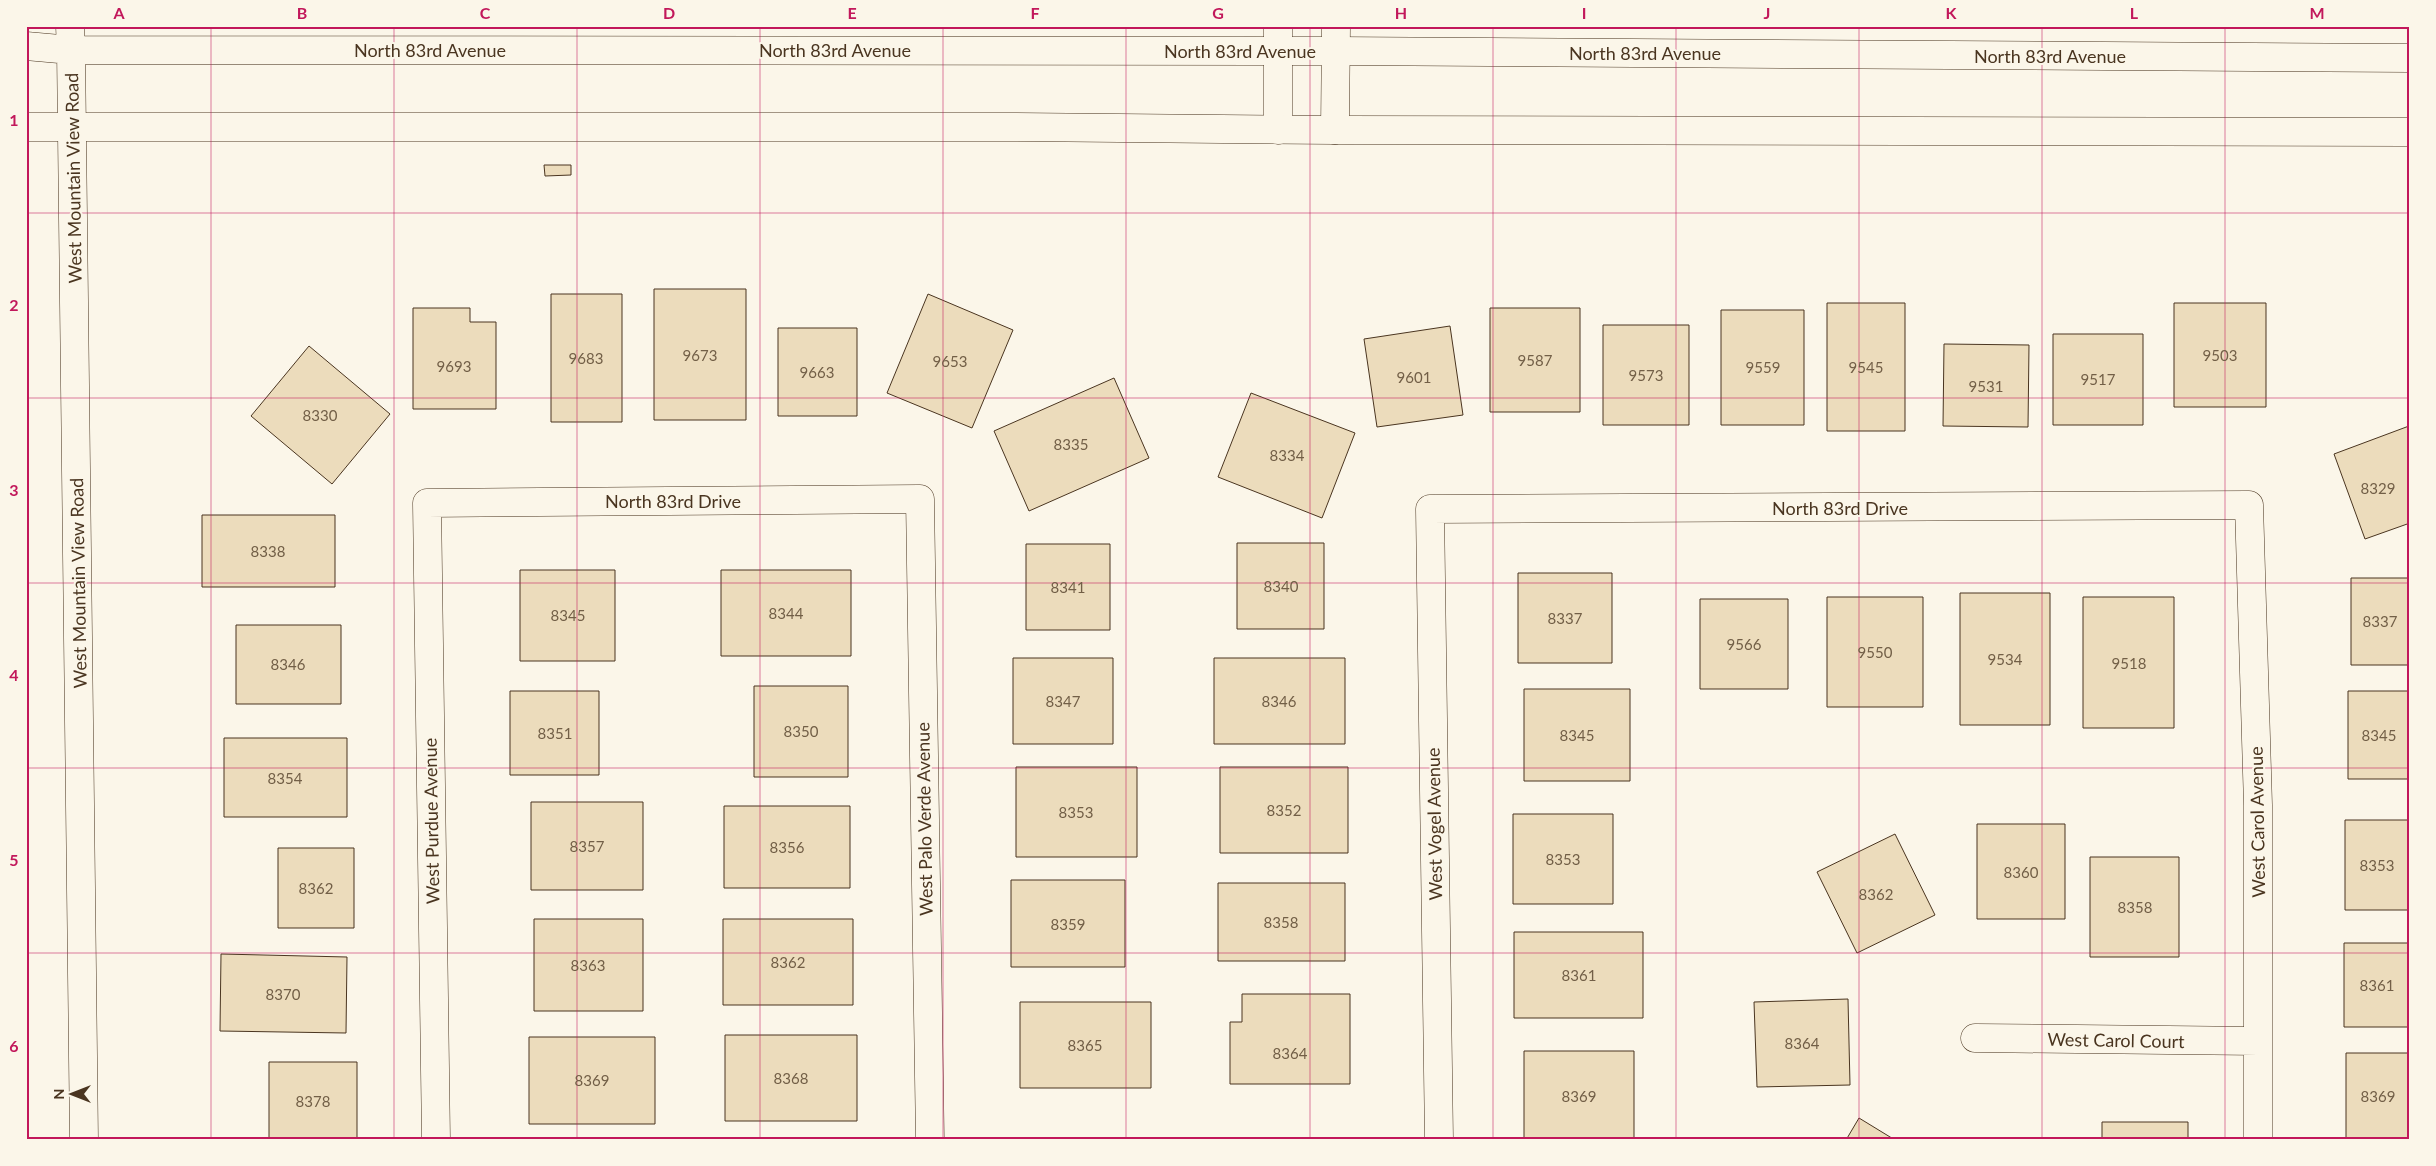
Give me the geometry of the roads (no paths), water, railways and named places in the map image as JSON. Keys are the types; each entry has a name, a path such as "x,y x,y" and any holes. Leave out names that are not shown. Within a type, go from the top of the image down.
{"street":[{"name":"North 83rd Avenue","path":"26,46 71,38 1336,39 2410,58"},
{"name":"West Mountain View Road","path":"71,38 84,1140"},
{"path":"1278,39 1278,130"},
{"path":"1335,130 1336,39"},
{"path":"26,127 1017,127 1278,130 2410,132"},
{"name":"North 83rd Drive","path":"427,503 920,499"},
{"name":"West Palo Verde Avenue","path":"920,499 930,1140"},
{"name":"West Purdue Avenue","path":"427,503 436,1140"},
{"name":"North 83rd Drive","path":"1430,509 2249,505"},
{"name":"West Carol Avenue","path":"2249,505 2258,805 2258,1140"},
{"name":"West Vogel Avenue","path":"1430,509 1438,1140"},
{"name":"West Carol Court","path":"1974,1038 2258,1041"}]}
